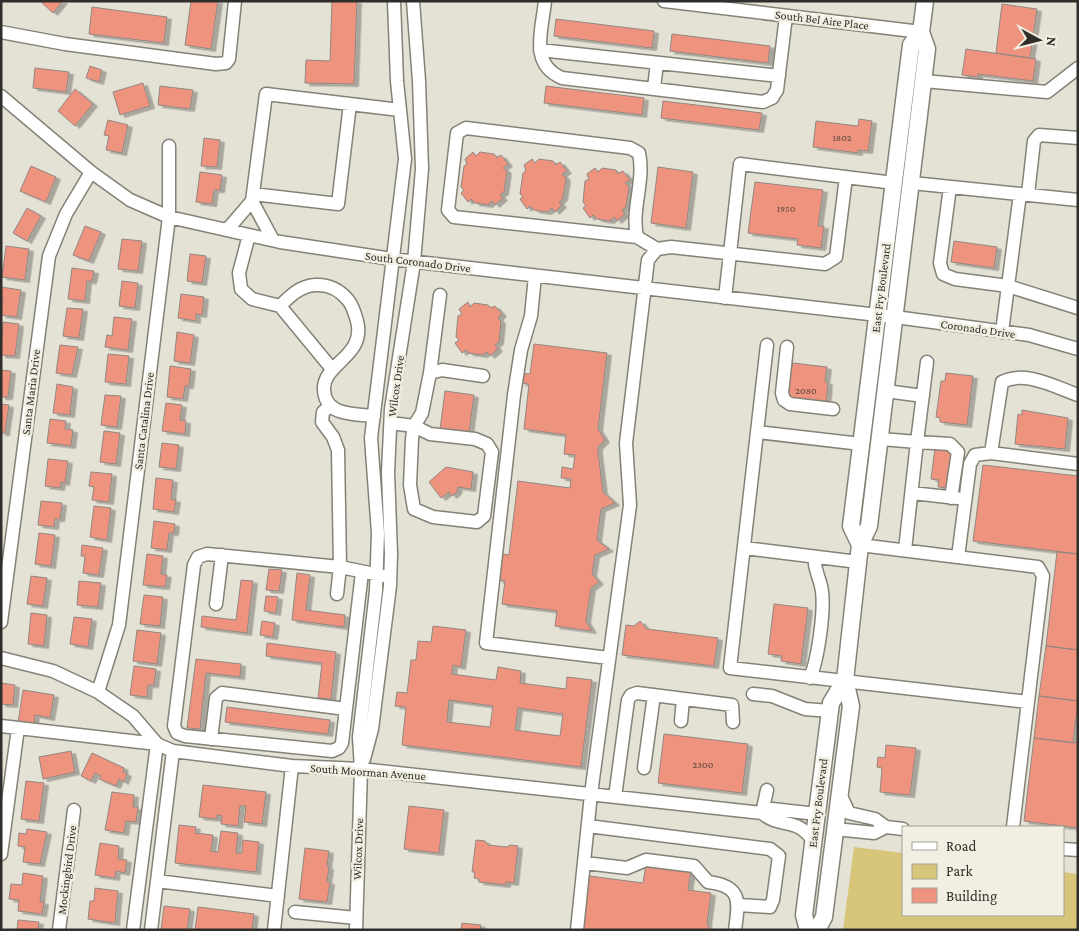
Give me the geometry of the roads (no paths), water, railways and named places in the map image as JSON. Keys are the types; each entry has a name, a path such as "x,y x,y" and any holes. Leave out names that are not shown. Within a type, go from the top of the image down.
{"main road":[{"name":"East Fry Boulevard","path":"860,545 851,526 911,45 920,32 925,1"},
{"name":"East Fry Boulevard","path":"817,930 824,917 840,794 851,706 845,680 860,545 870,526 928,49 920,32"},
{"name":"East Fry Boulevard","path":"808,930 804,915 831,703 845,680"}],"street":[{"path":"1,32 65,44 216,64 226,63 229,59 235,1"},
{"name":"Wilcox Drive","path":"356,924 361,769 359,737 376,575 378,533 371,438 406,159 400,110 394,1"},
{"name":"Wilcox Drive","path":"361,769 372,729 390,577 388,472 391,423 414,262 422,169 419,81 413,1"},
{"path":"545,1 540,50 543,64 550,73 562,78 762,102 772,98 777,90 786,16"},
{"name":"South Bel Aire Place","path":"664,1 762,7 786,16 920,32"},
{"path":"540,50 779,76"},
{"path":"654,88 657,63"},
{"path":"924,81 1047,92 1078,68"},
{"path":"227,230 253,197 266,94 400,110"},
{"name":"South Coronado Drive","path":"1,96 91,172 130,200 169,217 273,240 392,259 877,315"},
{"path":"253,197 338,204 350,104"},
{"path":"636,237 634,223 642,164 639,153 630,148 466,128 457,133 448,210 454,217 636,237 657,249 671,247 825,264 831,262 836,257 846,177"},
{"path":"1002,332 1008,286 1034,141 1038,135 1078,138"},
{"name":"Santa Catalina Drive","path":"98,692 119,625 169,217 168,146"},
{"path":"725,298 740,164 894,183"},
{"name":"Santa Maria Drive","path":"1,622 49,256 66,214 91,172"},
{"path":"912,183 1078,200"},
{"path":"950,187 940,263 943,274 955,280 1008,286 1078,308"},
{"path":"253,197 273,240"},
{"path":"249,235 240,267 241,289 252,299 280,306 332,369"},
{"path":"578,930 591,794 630,505 626,443 648,260 657,249"},
{"path":"535,276 531,316 521,350 514,396 486,643 609,658"},
{"path":"280,306 295,292 310,286 327,286 344,296 355,314 358,325 358,339 354,350 327,375 324,393 330,406 343,413 374,416"},
{"path":"391,423 414,426 430,434 475,439 487,444 492,452 484,516 477,522 433,517 414,509 410,485 414,426 422,413 430,373 440,295"},
{"name":"Coronado Drive","path":"877,315 1029,335 1078,349"},
{"path":"767,345 730,668 1028,702"},
{"path":"787,347 782,393 784,400 790,404 833,409"},
{"path":"904,550 927,362"},
{"path":"430,373 442,370 483,376"},
{"path":"991,453 1002,382 1012,376 1033,379 1078,395"},
{"path":"886,392 923,396"},
{"path":"330,406 323,412 322,422 332,436 338,450 340,567 337,594"},
{"path":"757,432 861,444"},
{"path":"881,439 950,444 958,452 951,498"},
{"path":"958,557 970,464 975,455 991,453 1078,464"},
{"path":"912,493 965,499"},
{"path":"860,545 1038,567 1043,576 1013,826"},
{"path":"745,548 858,562"},
{"path":"362,572 342,743 339,748 332,751 185,736 177,733 174,726 194,565 198,558 207,554 340,567 390,577"},
{"path":"216,604 222,556"},
{"path":"810,678 816,664 823,600 821,586 815,573 814,557"},
{"name":"South Moorman Avenue","path":"1,658 53,671 98,692 133,716 157,744 173,751 292,766 361,769 762,813 771,820 794,824 806,830 814,842"},
{"path":"212,739 216,698 222,693 346,709"},
{"path":"615,797 628,700 631,695 637,693 732,704 733,722"},
{"path":"752,694 772,696 805,709 830,712"},
{"path":"644,768 654,695"},
{"path":"681,720 683,698"},
{"path":"1,726 157,744 134,930"},
{"path":"1,854 18,728"},
{"path":"151,930 173,751"},
{"path":"274,930 292,766"},
{"path":"762,813 767,790"},
{"path":"840,794 849,813 876,819 886,827"},
{"name":"South Moorman Avenue","path":"762,813 772,808 817,814"},
{"name":"Mockingbird Drive","path":"59,930 74,810"},
{"path":"588,826 770,848 778,856 773,900 770,908 739,905"},
{"path":"835,829 874,832 886,827 902,829"},
{"path":"1064,848 1078,850"},
{"path":"585,863 627,868 646,860 694,866 708,882 725,884 734,892 739,905 735,930"},
{"path":"157,881 278,896"},
{"path":"295,912 356,924"}]}
